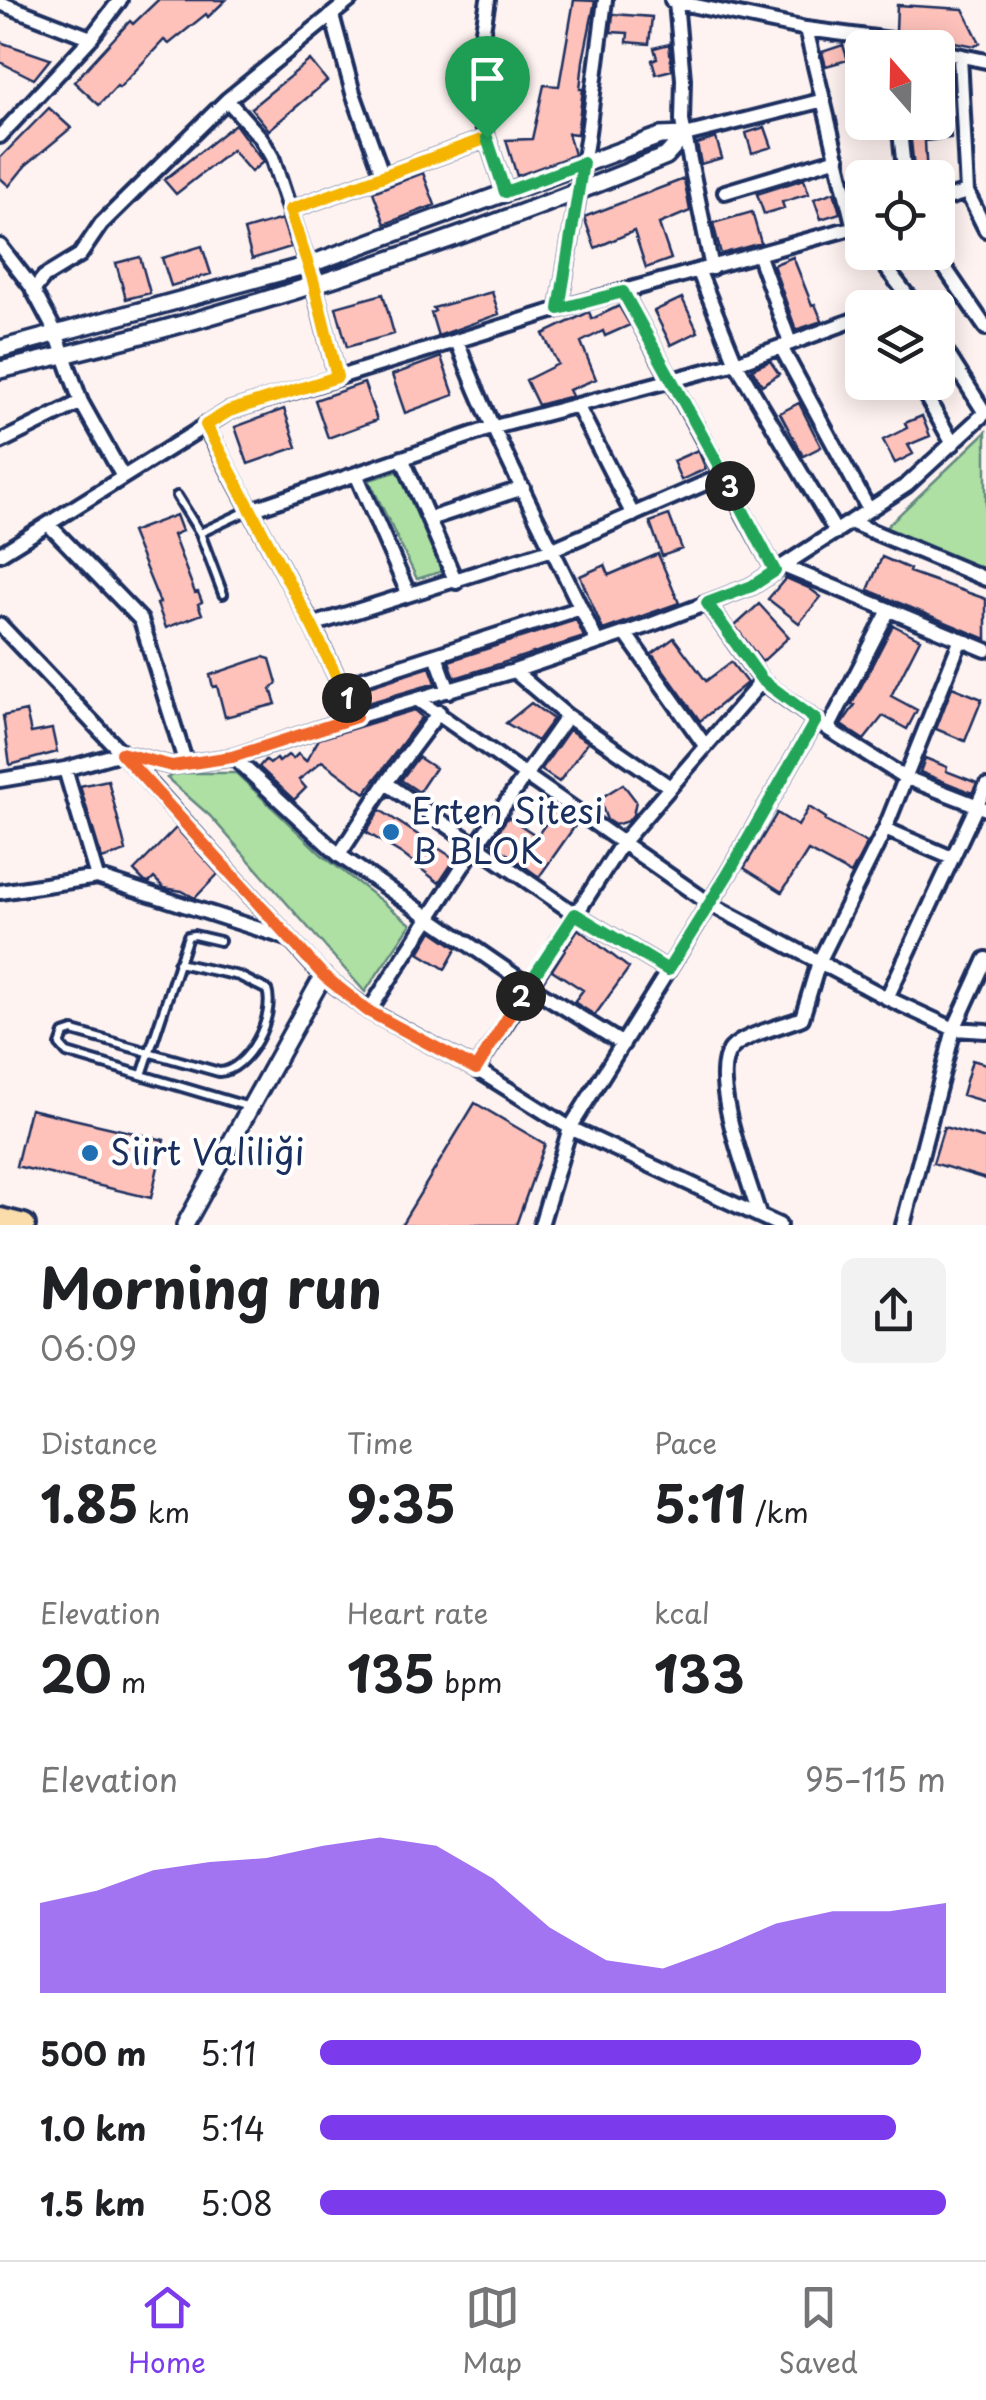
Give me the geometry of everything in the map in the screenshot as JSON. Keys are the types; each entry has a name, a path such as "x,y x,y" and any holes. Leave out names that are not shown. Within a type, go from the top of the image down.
{"main road":[{"path":"0,1219 24,1225"}],"street":[{"path":"0,136 120,0"},
{"path":"34,290 44,277 80,255 101,224 227,100 350,0"},
{"path":"488,0 482,36 480,117 505,192"},
{"path":"559,309 605,0"},
{"path":"836,532 736,363 705,270 684,135 673,1 845,36"},
{"path":"0,3 90,38"},
{"path":"332,15 353,93 383,176"},
{"path":"806,29 845,181"},
{"path":"955,55 986,61"},
{"path":"960,56 968,192 986,230"},
{"path":"227,100 261,138 272,157 308,264 337,377"},
{"path":"0,349 308,264 660,136 684,135 824,100"},
{"path":"0,370 64,356 314,285 578,192 666,156 684,135"},
{"path":"290,210 487,138"},
{"path":"725,192 838,158"},
{"path":"955,196 968,192"},
{"path":"0,554 229,411 559,309 845,234"},
{"path":"0,246 34,290 56,332 82,402 122,475"},
{"path":"759,256 786,345 869,510"},
{"path":"888,270 904,290"},
{"path":"947,270 986,328"},
{"path":"623,292 779,569 986,650"},
{"path":"250,510 491,428 736,363 845,323"},
{"path":"457,342 491,428 597,642"},
{"path":"0,780 64,769 121,753 172,766 232,757 514,671 752,586 907,486 986,412 955,365"},
{"path":"928,400 953,444"},
{"path":"0,442 82,402"},
{"path":"577,404 633,514"},
{"path":"206,425 356,717"},
{"path":"402,458 456,582"},
{"path":"356,474 408,594"},
{"path":"312,626 553,549 724,475"},
{"path":"428,518 524,488"},
{"path":"850,522 986,579"},
{"path":"48,524 140,620 186,764"},
{"path":"707,603 762,680 828,730 904,776 981,808"},
{"path":"340,686 581,608"},
{"path":"828,730 889,610"},
{"path":"0,625 324,976 368,1011 476,1069 570,1128 779,1225"},
{"path":"625,633 704,744"},
{"path":"759,1216 723,1089 724,1061 732,1048 746,1038 802,1018 819,962 885,829 961,639"},
{"path":"436,655 449,692"},
{"path":"514,671 567,716 670,787"},
{"path":"476,1069 622,842 762,680"},
{"path":"418,700 710,904 954,1029 986,1031"},
{"path":"339,855 438,712"},
{"path":"368,1011 567,716"},
{"path":"541,1225 570,1128 710,904 816,720"},
{"path":"232,757 339,855 528,986 623,1044"},
{"path":"64,769 97,877"},
{"path":"386,783 575,914 668,970"},
{"path":"887,998 952,858 981,808 986,786"},
{"path":"885,829 952,858"},
{"path":"0,892 97,877 289,938"},
{"path":"902,1225 954,1029 986,959"},
{"path":"185,1225 324,976"}],"lane":[{"path":"177,496 200,533 223,594"},
{"path":"200,533 250,510"},
{"path":"142,1075 188,936 220,941"},
{"path":"178,963 239,976 267,990 271,1001 268,1014 241,1064 229,1072 219,1072 73,1031 60,1040 60,1045 66,1053 250,1108"}],"green space":[{"path":"986,432 986,574 883,530"},
{"path":"399,471 443,571 417,579 369,480"},
{"path":"177,773 236,773 322,855 411,924 365,992 210,816 167,778"}],"building":[{"path":"158,0 226,0 169,44 164,40 99,105 74,82 130,21 133,24"},
{"path":"574,0 595,1 583,61 577,134 568,133 574,155 517,176 506,140 532,139 544,85 559,86"},
{"path":"897,5 963,9 980,43 975,46 955,42 955,30 896,30"},
{"path":"613,14 652,17 649,44 627,42 628,33 611,32"},
{"path":"0,42 50,59 34,79 0,62"},
{"path":"669,44 672,70 656,74 654,48"},
{"path":"843,45 845,61 826,66 822,52"},
{"path":"310,60 327,81 269,130 251,108"},
{"path":"49,108 71,128 26,165 9,186 0,178 0,158"},
{"path":"235,124 263,162 251,172 232,150 176,194 164,180"},
{"path":"765,127 772,147 752,153 746,133"},
{"path":"716,138 722,158 701,164 697,144"},
{"path":"911,140 934,140 925,141 926,160 913,160"},
{"path":"423,173 435,205 385,224 373,192"},
{"path":"684,179 690,211 659,224 671,259 646,268 634,231 595,248 584,217"},
{"path":"804,179 809,194 782,202 784,208 764,214 757,194"},
{"path":"834,192 840,213 821,219 814,199"},
{"path":"752,212 761,243 721,254 713,223"},
{"path":"282,219 291,247 252,259 244,230"},
{"path":"202,246 211,274 171,286 162,258"},
{"path":"140,257 150,293 126,299 116,263"},
{"path":"793,257 822,321 796,330 773,265"},
{"path":"492,292 499,314 438,336 433,308"},
{"path":"383,294 394,334 347,347 336,307"},
{"path":"682,298 698,332 671,345 654,311"},
{"path":"619,306 630,325 605,336 603,331 581,342 596,379 569,390 572,396 538,405 526,380 558,364 543,334 589,312 592,319"},
{"path":"441,357 454,395 405,413 392,375"},
{"path":"770,361 779,374 762,385 752,369"},
{"path":"364,383 377,420 328,438 315,400"},
{"path":"799,403 821,447 803,456 780,413"},
{"path":"284,409 297,447 248,464 235,427"},
{"path":"922,416 930,436 908,445 913,454 895,463 883,440"},
{"path":"698,450 706,469 681,480 673,461"},
{"path":"176,515 182,531 173,535 202,602 198,604 202,614 166,628 131,532"},
{"path":"669,515 682,549 662,556 650,522"},
{"path":"658,554 679,603 603,630 580,576 605,565 609,575"},
{"path":"882,557 910,569 909,572 986,599 986,639 868,590"},
{"path":"786,578 821,597 799,623 768,599"},
{"path":"759,604 789,637 762,662 735,626"},
{"path":"576,620 584,637 455,678 449,661"},
{"path":"893,625 920,639 891,696 917,710 907,729 883,716 864,740 841,725 855,705 852,704"},
{"path":"674,638 706,681 731,662 747,683 700,721 652,654"},
{"path":"263,657 270,659 277,683 271,689 276,704 225,717 210,675"},
{"path":"430,667 436,683 361,705 356,691"},
{"path":"952,687 982,699 965,741 936,729"},
{"path":"531,703 553,719 537,741 506,723"},
{"path":"414,710 422,717 365,793 322,761 299,780 306,788 294,800 259,767 265,760 270,764 288,755 293,759 298,754 306,761 319,739"},
{"path":"26,711 31,733 52,729 57,752 10,765 3,716"},
{"path":"569,730 588,742 559,782 541,770"},
{"path":"418,757 435,768 419,792 401,780"},
{"path":"925,758 977,783 972,793 920,772"},
{"path":"108,780 126,851 102,859 80,786"},
{"path":"623,784 636,801 628,821 615,825 607,820 599,799"},
{"path":"809,807 825,821 867,843 851,874 808,851 782,892 744,868 777,813 798,826"},
{"path":"556,809 577,823 539,877 491,842 508,817 537,836"},
{"path":"380,810 455,859 439,883 366,832"},
{"path":"176,828 218,874 195,898 164,888 154,878 145,882 134,871"},
{"path":"578,929 629,968 595,1015 574,1002 583,990 552,970"},
{"path":"432,931 457,948 445,969 419,953"},
{"path":"972,1060 986,1064 986,1102 962,1095"},
{"path":"475,1103 545,1144 516,1225 401,1225"},
{"name":"Siirt Valiliği","path":"30,1109 164,1140 151,1198 16,1166"},
{"path":"944,1127 986,1139 986,1179 933,1163"}],"place":[{"name":"Erten Sitesi B BLOK","path":"391,832"},
{"name":"Siirt Valiliği","path":"90,1153"}],"route":[{"path":"487,138 505,192 583,163 559,309 623,292 775,571 752,586 707,603 762,680 816,720 668,970 575,914 476,1069 368,1011 324,976 121,753 172,766 232,757 356,717 206,425 229,411 337,377 313,280 290,210 487,138"}]}
